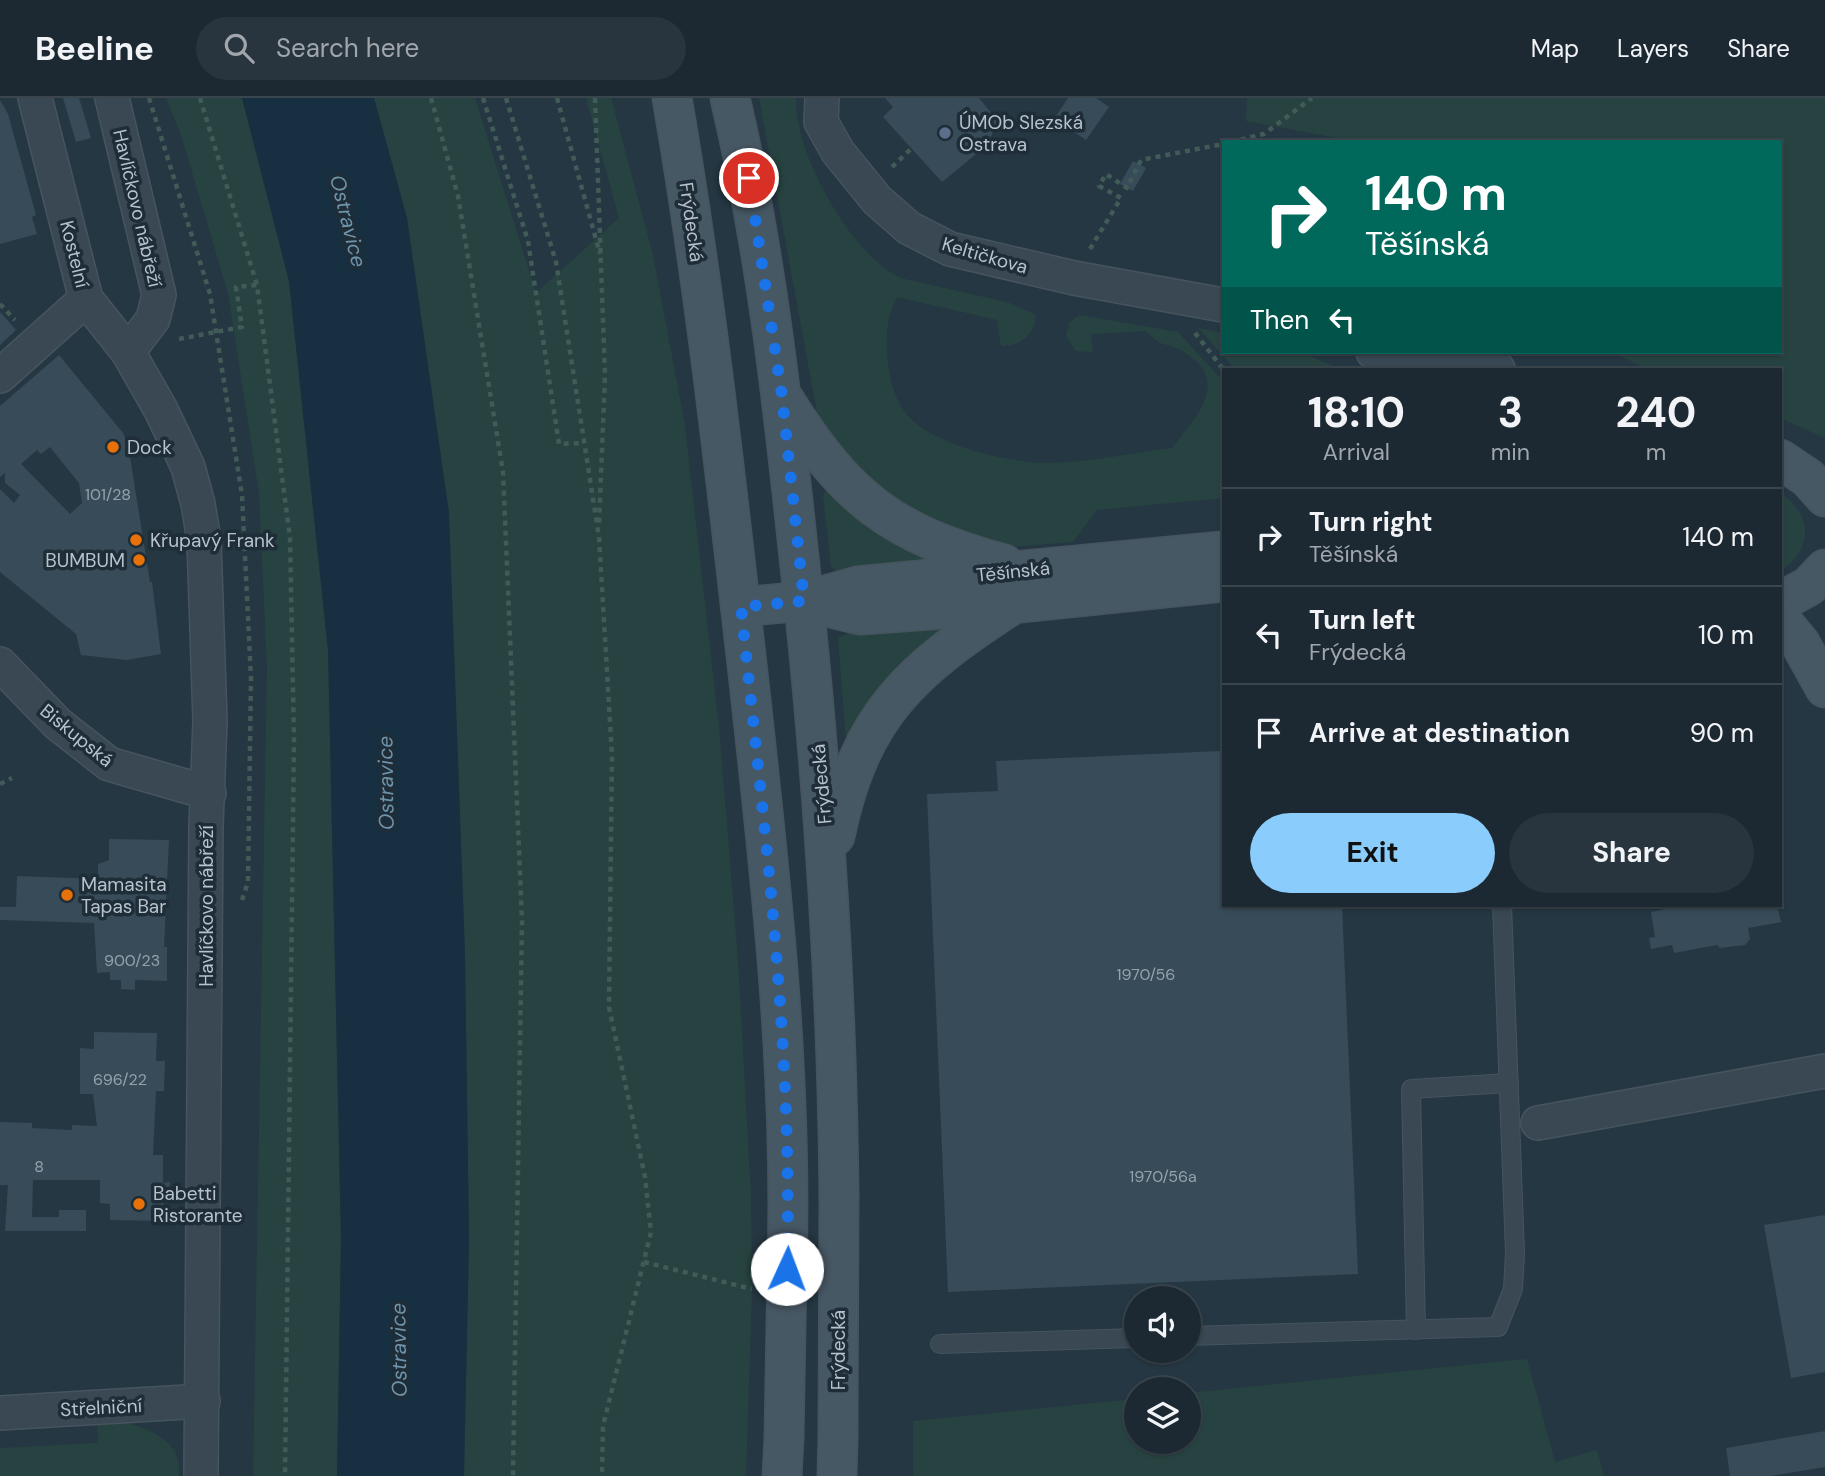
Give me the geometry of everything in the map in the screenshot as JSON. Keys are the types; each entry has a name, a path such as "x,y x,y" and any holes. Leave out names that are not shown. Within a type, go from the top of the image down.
{"main road":[{"name":"Frýdecká","path":"672,98 693,223 741,607 770,868 783,1019 789,1196 782,1476"},
{"name":"Frýdecká","path":"730,98 749,178 782,396 804,601 828,873 835,1006 839,1196 837,1476"},
{"path":"782,396 824,458 850,489 877,511 1017,587 911,678 886,709 858,759 846,792 828,873"},
{"path":"1782,460 1821,486"},
{"name":"Těšínská","path":"741,607 804,601 861,615 1222,551"},
{"path":"1782,601 1797,595 1824,574"},
{"name":"Těšínská","path":"1017,587 1222,582"},
{"path":"1782,621 1800,643 1825,688"}],"street":[{"name":"Kostelní","path":"0,376 86,299 35,98"},
{"name":"Havlíčkovo nábřeží","path":"111,98 159,295 153,319 128,352"},
{"name":"Keltičkova","path":"822,98 821,122 838,152 877,200 909,228 950,249 1058,274 1222,305"},
{"name":"Havlíčkovo nábřeží","path":"86,299 128,352 188,467 204,540 210,722 206,826 201,1476"},
{"path":"1380,354 1394,358 1489,368"},
{"name":"Biskupská","path":"0,664 58,724 108,764 209,793"},
{"path":"1538,1123 1825,1071"},
{"name":"Střelniční","path":"0,1413 202,1401"}],"lane":[{"path":"1201,1336 1498,1327 1513,1289 1515,1253 1503,907"},
{"path":"1416,1329 1410,1089 1509,1083"},
{"path":"940,1344 1124,1338"}],"path":[{"path":"200,98 257,285 290,538 294,740 285,1476"},
{"path":"431,98 458,197 503,472 522,921 513,1476"},
{"path":"483,98 528,242 559,444 583,443"},
{"path":"506,98 556,262 599,537"},
{"path":"556,98 602,262"},
{"path":"595,98 605,374 599,537 612,756 609,1007 645,1177 651,1232 603,1426 603,1476"},
{"path":"1239,140 1264,134 1312,98"},
{"path":"1102,229 1121,198 1099,186 1106,174 1127,188 1142,160 1222,144"},
{"path":"899,160 912,148"},
{"path":"215,330 242,327 236,287 257,285"},
{"path":"0,784 12,778"},
{"path":"644,1262 752,1289"}],"green space":[{"path":"166,98 242,98 289,281 328,650 341,1239 337,1476 253,1476 267,668 259,493 228,293 181,135"},
{"path":"374,98 475,98 536,293 619,218 586,98 611,98 653,255 685,426 719,728 738,960 751,1196 752,1289 746,1476 464,1476 469,1240 465,954 449,513 407,218"},
{"path":"759,98 796,98 804,146 815,173 845,226 882,266 901,278 1010,303 1036,315 1033,328 1025,338 1008,346 1001,346 997,320 897,297 888,323 888,361 896,396 910,418 938,437 956,445 1015,460 1050,463 1081,461 1172,448 1191,424 1205,399 1208,387 1206,375 1198,363 1184,352 1156,340 1146,331 1091,334 1093,352 1076,351 1066,336 1069,323 1079,315 1178,332 1222,380 1222,498 1097,510 1073,542 999,548 926,526 878,492 819,423"},
{"path":"1247,98 1825,98 1825,438 1782,419 1782,368 1645,368 1616,354 1782,354 1782,140 1348,140 1246,121"},
{"path":"1198,328 1222,333 1222,354 1306,354 1338,368 1234,368"},
{"path":"826,490 931,561 839,573 831,566 823,495"},
{"path":"1782,495 1791,502 1804,522 1803,543 1791,563 1782,570"},
{"path":"947,625 848,742 838,638 848,633"},
{"path":"1527,1359 1555,1462 1597,1450 1604,1476 913,1476 913,1421 1124,1400 1124,1454 1201,1454 1201,1392"},
{"path":"128,1423 165,1440 176,1455 179,1476 0,1476 0,1448 98,1443 97,1424"}],"water":[{"name":"Ostravice","path":"242,98 374,98 407,218 449,513 465,954 469,1240 464,1476 337,1476 341,1239 328,650 289,281"}],"building":[{"path":"63,98 79,98 91,138 76,142"},
{"name":"ÚMOb Slezská Ostrava","path":"885,98 979,98 998,121 987,145 942,182 883,117 893,107"},
{"path":"1068,98 1096,98 1109,107 1086,140 1054,119"},
{"path":"0,100 8,114 36,215 32,217 37,234 0,244"},
{"path":"1133,161 1146,168 1133,191 1120,184"},
{"path":"0,312 16,330 0,345"},
{"path":"59,355 123,433 128,444 152,582 161,654 127,660 81,655 76,634 0,572 0,489 14,503 20,495 5,483 5,473 0,477 0,406","holes":["50,447 79,483 82,503 70,514 21,464 37,450 41,454"]},
{"path":"1220,751 1222,907 1342,907 1358,1274 948,1292 927,794 998,791 996,761"},
{"path":"109,839 169,840 164,947 167,947 167,981 135,980 135,990 121,989 121,980 110,980 110,972 97,973 94,923 0,920 0,907 16,907 17,876 101,879 98,875 98,864 109,860"},
{"path":"1777,907 1781,922 1748,928 1750,939 1745,945 1720,948 1717,945 1674,953 1672,945 1651,949 1649,938 1655,937 1651,912 1666,909"},
{"path":"94,1032 157,1033 156,1061 165,1061 164,1091 156,1091 153,1155 163,1155 163,1183 170,1182 169,1192 163,1192 163,1221 110,1220 110,1204 100,1203 100,1180 33,1180 32,1217 59,1217 59,1210 86,1210 86,1231 5,1231 8,1185 0,1185 0,1122 32,1123 32,1128 72,1130 72,1125 97,1126 93,1094 80,1094 80,1048 94,1049"},
{"path":"1825,1215 1825,1372 1791,1378 1764,1225"},
{"path":"1825,1431 1825,1467 1771,1476 1730,1476 1726,1448"}],"place":[{"name":"ÚMOb Slezská Ostrava","path":"945,133"},
{"name":"Dock","path":"113,447"},
{"name":"Křupavý Frank","path":"136,540"},
{"name":"BUMBUM","path":"139,560"},
{"name":"Mamasita Tapas Bar","path":"67,895"},
{"name":"Babetti Ristorante","path":"139,1204"}],"route":[{"path":"749,178 782,396 804,601 741,607 770,868 784,1032 789,1196 787,1269"}]}
